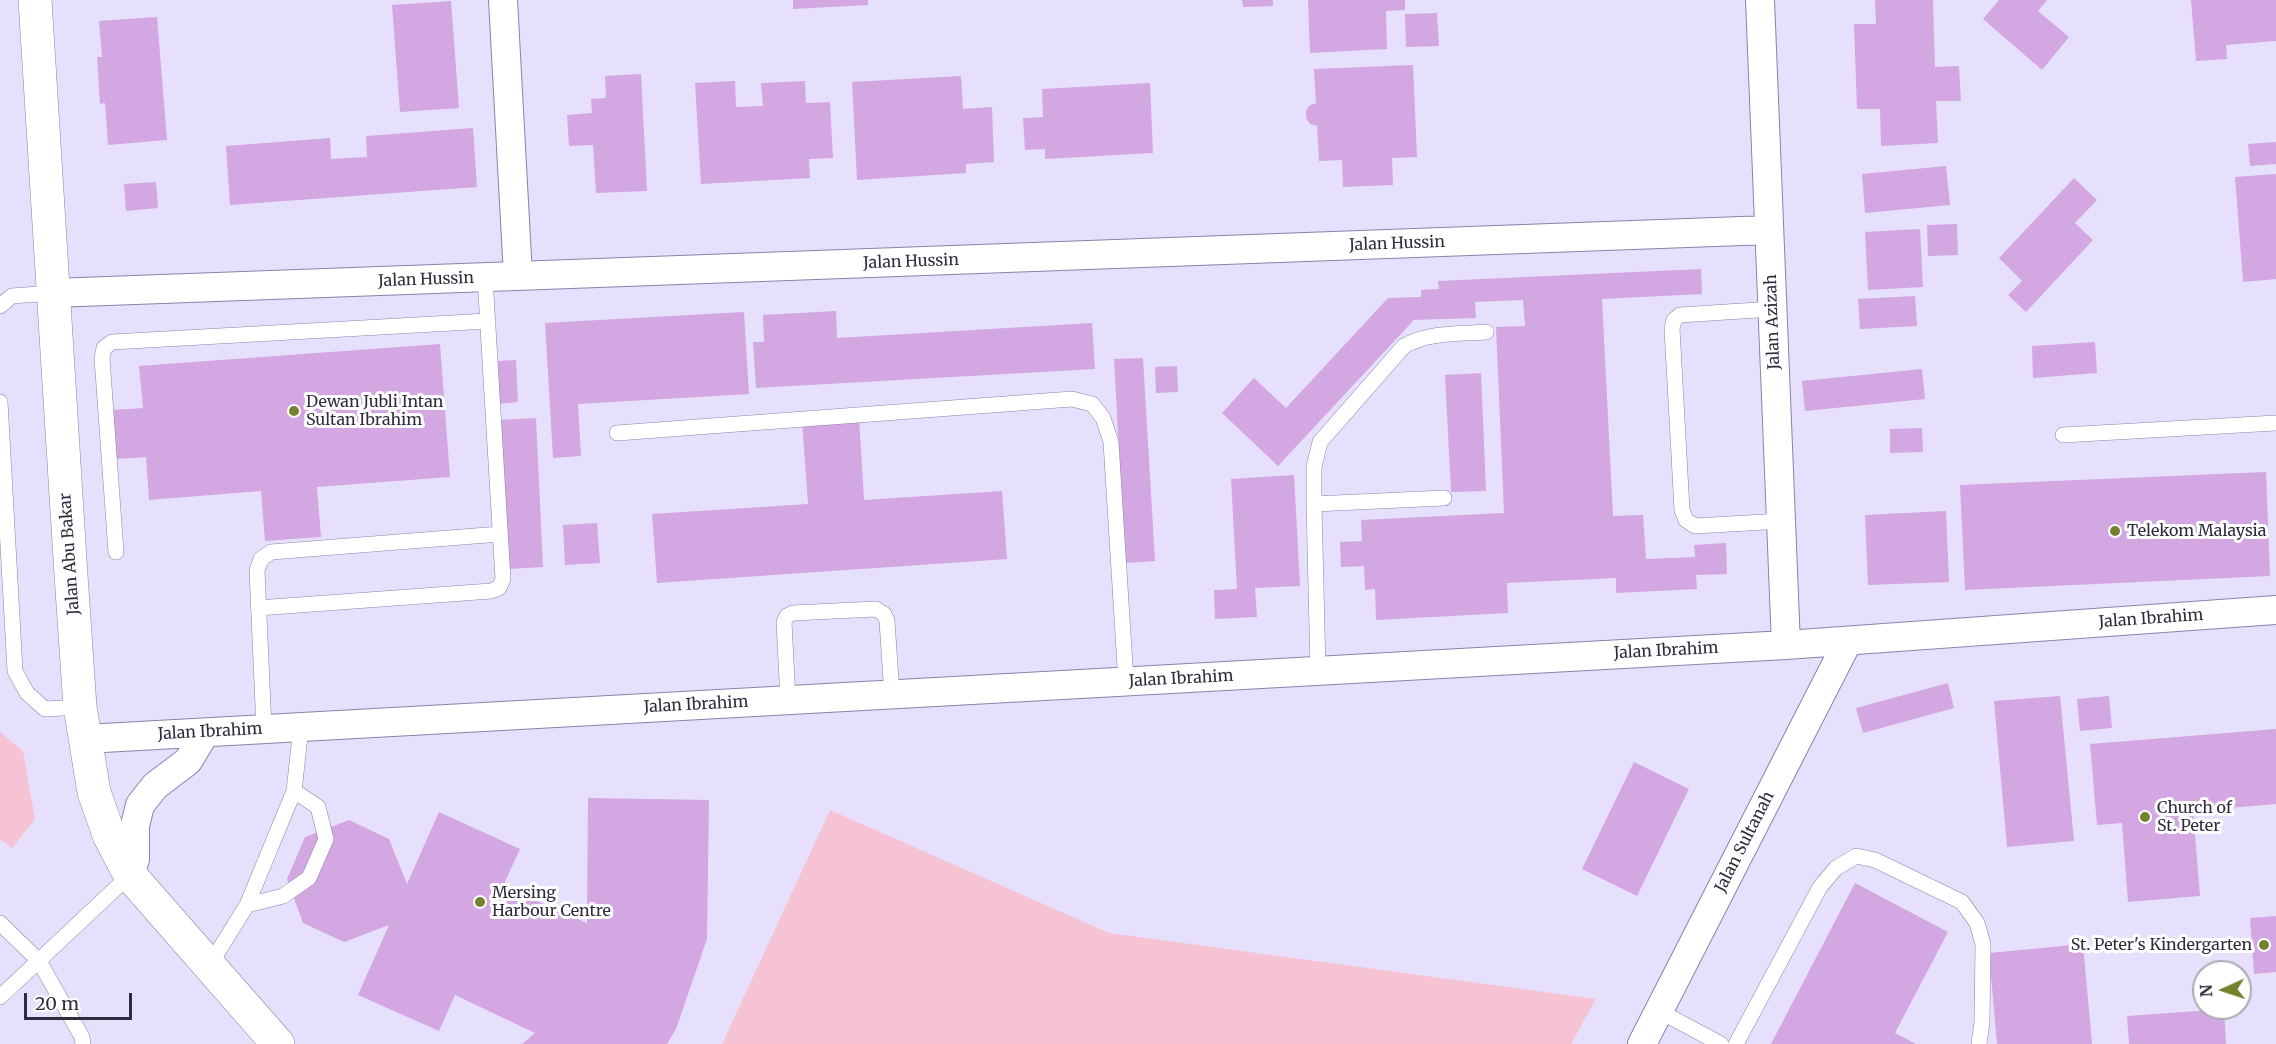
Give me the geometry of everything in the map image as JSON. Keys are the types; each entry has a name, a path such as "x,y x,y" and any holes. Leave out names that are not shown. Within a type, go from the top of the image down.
{"street":[{"name":"Jalan Abu Bakar","path":"35,0 80,707 94,792 108,835 130,875 278,1044"},
{"path":"503,0 518,276"},
{"name":"Jalan Azizah","path":"1760,0 1786,645"},
{"name":"Jalan Hussin","path":"53,293 1769,230"},
{"name":"Jalan Ibrahim","path":"85,739 1786,645 2276,610"},
{"name":"Jalan Sultanah","path":"1642,1044 1848,641"},
{"path":"130,875 135,859 135,826 140,805 155,786 189,761 206,733"}],"lane":[{"path":"258,608 491,591 499,588 503,579 486,277"},
{"path":"0,306 12,296 53,293"},
{"path":"1773,309 1680,315 1674,320 1672,329 1682,510 1686,520 1695,526 1782,520"},
{"path":"116,552 102,358 104,348 112,342 488,321"},
{"path":"1318,671 1314,467 1320,442 1404,346 1416,339 1429,336 1486,332"},
{"path":"617,433 1072,399 1092,404 1103,418 1111,442 1126,682"},
{"path":"0,402 15,671 27,693 45,709 80,707"},
{"path":"2063,435 2276,423"},
{"path":"1314,504 1444,498"},
{"path":"264,729 257,570 261,559 271,552 500,534"},
{"path":"788,700 784,622 793,613 876,609 884,614 887,621 892,694"},
{"path":"209,966 247,905 294,790 301,727"},
{"path":"247,905 283,896 309,878 326,839 318,807 294,790"},
{"path":"1736,1044 1820,887 1836,868 1856,856 1875,860 1962,902 1977,923 1983,944 1982,1022 1979,1044"},
{"path":"0,997 130,875"},
{"path":"0,923 39,961 82,1037 83,1044"},
{"path":"1659,1011 1721,1044"}],"shaded area":[{"path":"0,732 23,751 35,819 12,848 0,839"},
{"path":"830,810 1109,933 1596,999 1571,1044 722,1044"}],"building":[{"path":"793,0 868,0 868,5 793,9"},
{"path":"1242,0 1273,0 1273,6 1243,7"},
{"path":"1308,0 1405,0 1405,10 1386,11 1387,49 1310,53"},
{"path":"1875,0 1933,0 1935,67 1959,66 1961,101 1936,101 1938,143 1881,146 1880,109 1857,109 1854,24 1876,24"},
{"path":"1999,0 2047,0 2038,11 2069,37 2042,70 1983,19"},
{"path":"2191,0 2276,0 2276,41 2226,45 2227,59 2196,61"},
{"path":"451,1 459,108 400,112 392,5"},
{"path":"1437,13 1439,46 1406,47 1405,14"},
{"path":"157,17 167,140 108,145 105,103 100,104 97,57 102,57 99,21"},
{"path":"1413,65 1417,157 1392,158 1393,185 1343,187 1342,160 1319,161 1317,126 1310,124 1306,118 1309,106 1316,103 1314,69"},
{"path":"641,74 647,191 596,193 593,145 569,146 567,115 592,113 591,99 606,98 605,76"},
{"path":"961,76 963,109 992,107 994,162 966,164 966,173 857,180 852,82"},
{"path":"735,81 736,107 763,106 761,83 805,81 806,103 830,102 833,158 809,159 810,178 701,184 695,83"},
{"path":"1150,83 1153,153 1045,159 1045,149 1025,150 1023,118 1043,117 1042,89"},
{"path":"473,128 477,187 230,205 226,146 330,138 331,159 367,157 366,136"},
{"path":"2276,142 2276,164 2250,166 2248,144"},
{"path":"1946,166 1950,205 1865,213 1862,174"},
{"path":"2276,174 2276,279 2243,282 2235,177"},
{"path":"2074,178 2097,200 2075,223 2093,240 2026,312 2008,295 2022,281 1999,258"},
{"path":"156,182 158,208 126,211 124,184"},
{"path":"1957,224 1958,255 1928,256 1927,225"},
{"path":"1920,229 1923,287 1868,290 1865,232"},
{"path":"1701,269 1702,294 1602,299 1613,516 1643,515 1646,559 1695,557 1694,545 1726,543 1727,574 1696,575 1697,589 1616,593 1616,578 1507,583 1508,613 1376,620 1375,589 1365,590 1364,566 1341,567 1340,542 1362,541 1361,520 1504,513 1496,327 1525,326 1523,300 1475,302 1476,318 1412,320 1278,466 1222,413 1254,378 1286,408 1388,298 1421,297 1421,290 1439,289 1438,281"},
{"path":"1915,296 1917,326 1860,329 1858,299"},
{"path":"836,311 837,338 1092,323 1095,369 756,388 753,342 764,342 763,315"},
{"path":"744,312 749,394 578,404 581,456 553,458 545,323"},
{"path":"2095,342 2097,373 2033,378 2032,346"},
{"name":"Dewan Jubli Intan Sultan Ibrahim","path":"440,344 450,477 317,487 321,537 265,541 261,491 149,500 146,457 116,459 112,410 143,408 139,366"},
{"path":"1143,358 1155,561 1125,563 1114,359"},
{"path":"516,360 518,402 498,404 496,361"},
{"path":"1177,366 1178,392 1156,393 1155,367"},
{"path":"1922,369 1925,399 1805,411 1802,381"},
{"path":"1481,373 1486,491 1451,492 1445,375"},
{"path":"859,417 864,500 1002,491 1007,559 657,583 652,514 808,504 802,421"},
{"path":"536,418 543,567 508,569 500,420"},
{"path":"1922,428 1923,452 1890,453 1890,429"},
{"name":"Telekom Malaysia","path":"2266,472 2270,576 1965,590 1960,485"},
{"path":"1294,475 1300,586 1255,588 1257,617 1215,619 1214,590 1237,589 1231,479"},
{"path":"1946,511 1949,582 1868,585 1865,515"},
{"path":"597,523 600,563 565,565 563,525"},
{"path":"1948,683 1954,708 1863,733 1856,708"},
{"path":"2060,696 2074,841 2007,847 1994,701"},
{"path":"2109,696 2112,728 2080,731 2077,699"},
{"name":"Church of St. Peter","path":"2276,729 2276,804 2193,811 2200,896 2128,902 2122,823 2097,825 2090,744"},
{"path":"1634,762 1689,789 1637,896 1582,869"},
{"path":"588,798 709,800 707,939 676,1029 667,1044 522,1044 535,1033 455,995 439,1031 358,995 389,925 344,942 303,923 287,879 305,837 349,820 389,839 407,884 439,812 520,849 503,886 587,923"},
{"path":"1855,883 1948,932 1895,1033 1916,1044 1771,1044"},
{"name":"St. Peter's Kindergarten","path":"2276,916 2276,972 2254,974 2250,918"},
{"path":"2083,944 2092,1044 1997,1044 1989,953"},
{"path":"2192,1011 2192,1020 2225,1020 2226,1044 2129,1044 2127,1016"}],"place":[{"name":"Dewan Jubli Intan Sultan Ibrahim","path":"294,411"},
{"name":"Telekom Malaysia","path":"2115,531"},
{"name":"Church of St. Peter","path":"2145,817"},
{"name":"Mersing Harbour Centre","path":"480,902"},
{"name":"St. Peter's Kindergarten","path":"2264,945"}]}
